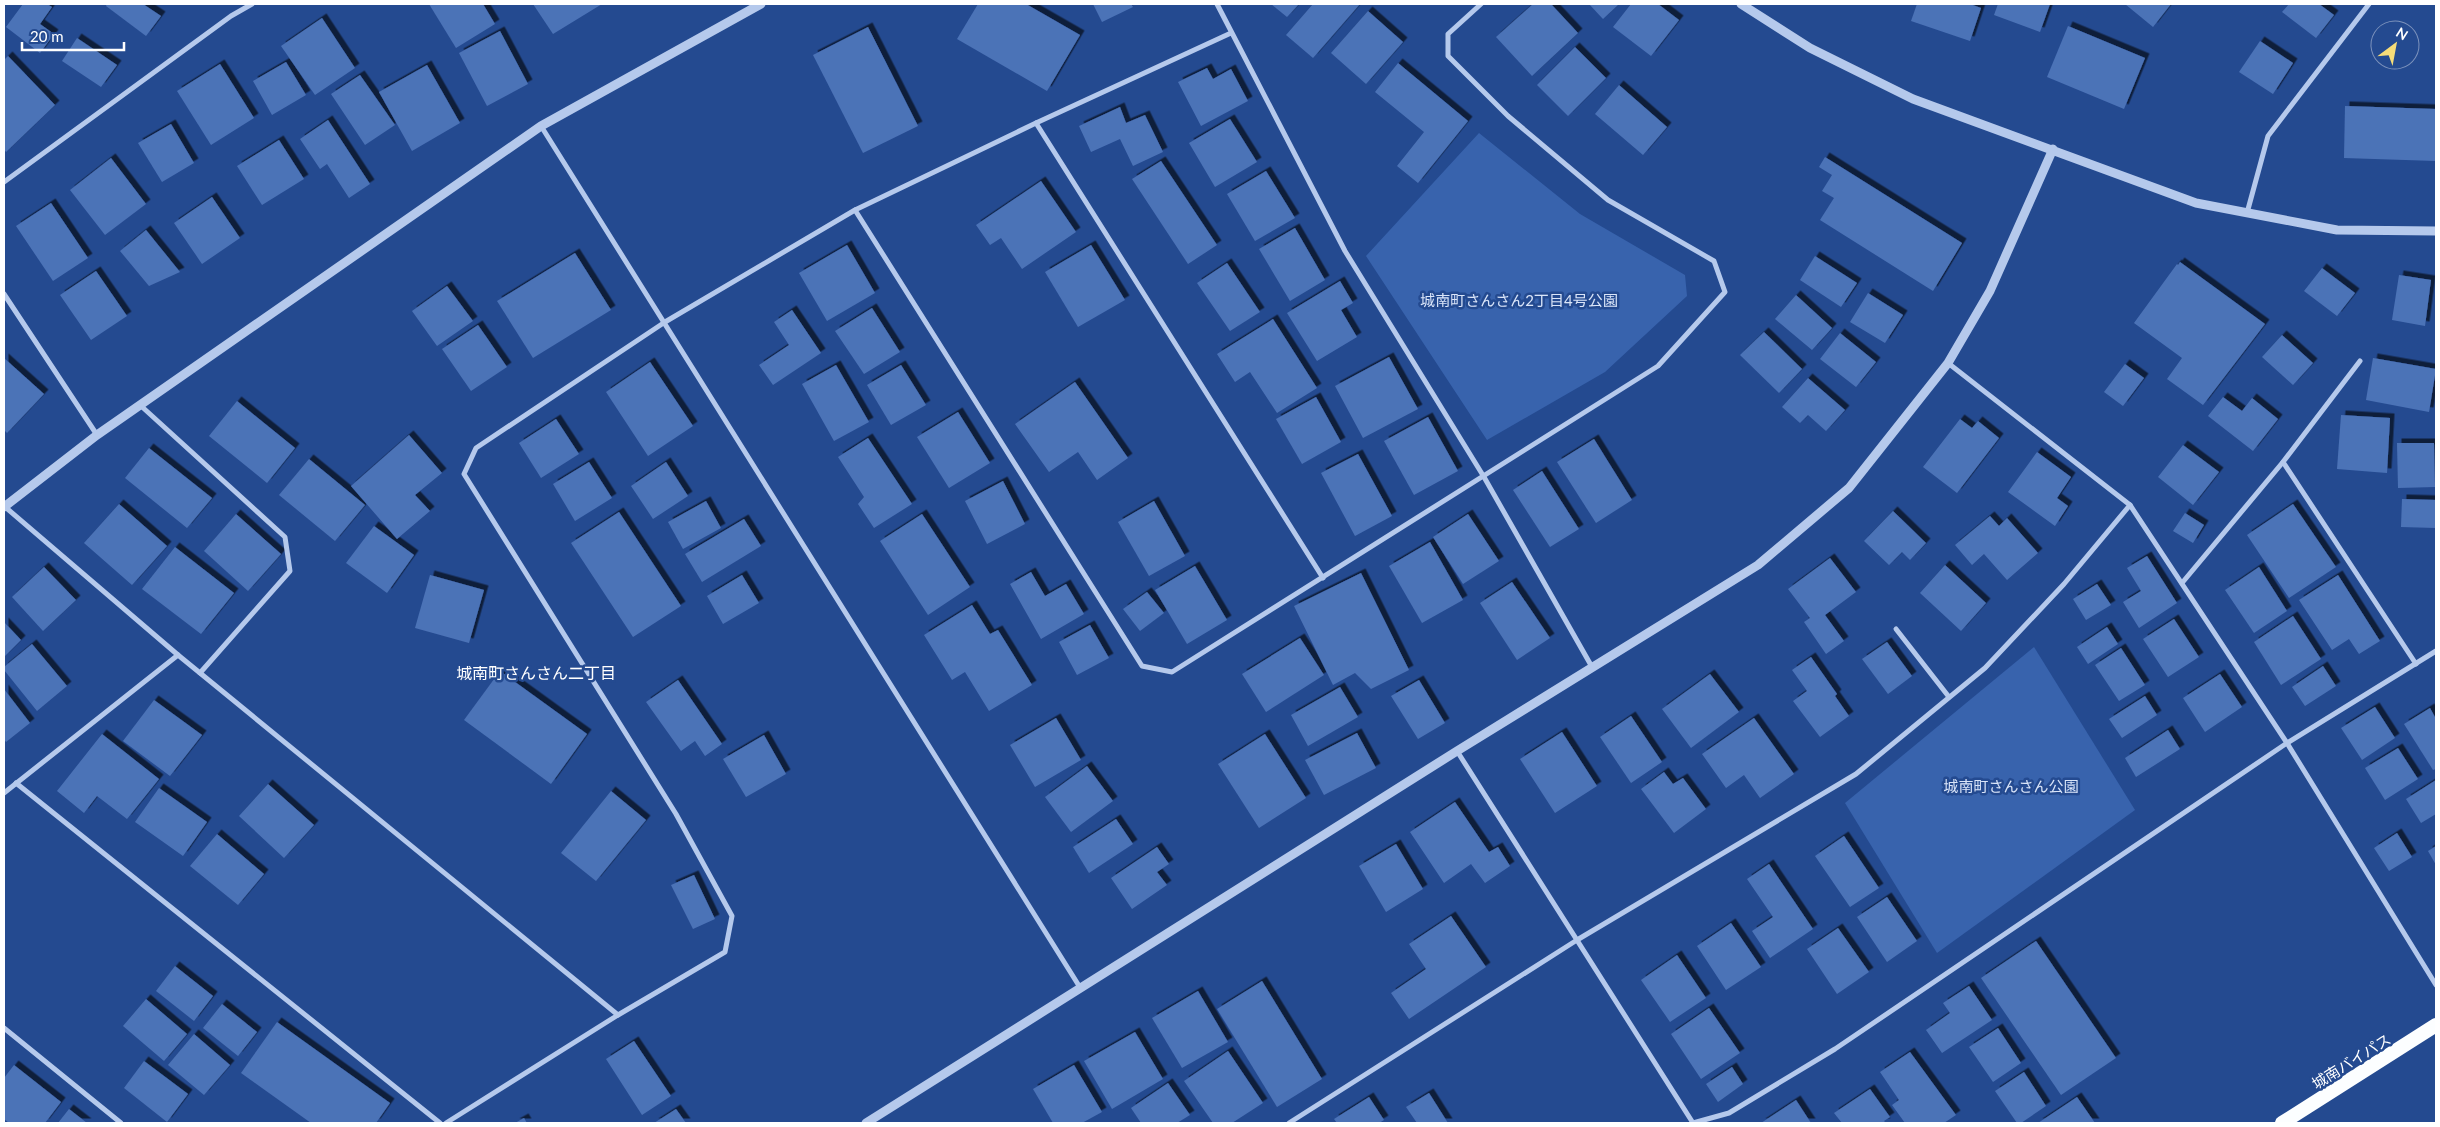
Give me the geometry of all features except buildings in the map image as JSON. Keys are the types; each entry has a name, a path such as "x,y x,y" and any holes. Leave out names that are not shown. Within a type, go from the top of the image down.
{"highway":[{"name":"城南バイパス","path":"2282,1123 2436,1025"}],"street":[{"path":"4,182 231,16 252,4"},
{"path":"618,1015 178,655 4,506 97,435 541,126 761,4"},
{"path":"1217,4 1345,250 1484,477 1592,667"},
{"path":"855,210 1142,666 1172,672 1658,366 1725,292 1714,260 1608,200 1508,116 1448,56 1448,34 1481,4"},
{"path":"1741,4 1810,48 1913,99 2196,203 2337,230 2436,231"},
{"path":"2247,214 2268,136 2369,4"},
{"path":"446,1123 618,1015 725,952 732,916 676,814 464,474 476,448 665,322 855,210 1036,123 1231,33"},
{"path":"1036,123 1323,578"},
{"path":"541,126 1081,989"},
{"path":"866,1123 1457,751 1758,565 1849,488 1948,363 1990,291 2053,149"},
{"path":"4,294 97,435"},
{"path":"2182,583 2283,462 2360,360"},
{"path":"1948,363 2130,505 2287,743 2436,985"},
{"path":"140,405 285,537 290,571 200,673"},
{"path":"2283,462 2416,664"},
{"path":"1288,1123 1577,940 1856,774 1985,668 2064,584 2130,505"},
{"path":"1896,629 1949,697"},
{"path":"1457,751 1693,1123 1729,1114 1835,1048 2287,743 2436,651"},
{"path":"4,793 178,655"},
{"path":"16,783 440,1123"},
{"path":"4,1028 121,1123"}],"green space":[{"name":"城南町さんさん2丁目4号公園","path":"1479,133 1580,214 1685,275 1687,296 1605,372 1487,440 1366,256"},
{"name":"城南町さんさん公園","path":"2034,647 2135,810 1937,953 1845,803"}],"district":[{"name":"城南町さんさん二丁目","path":"536,672"}]}
